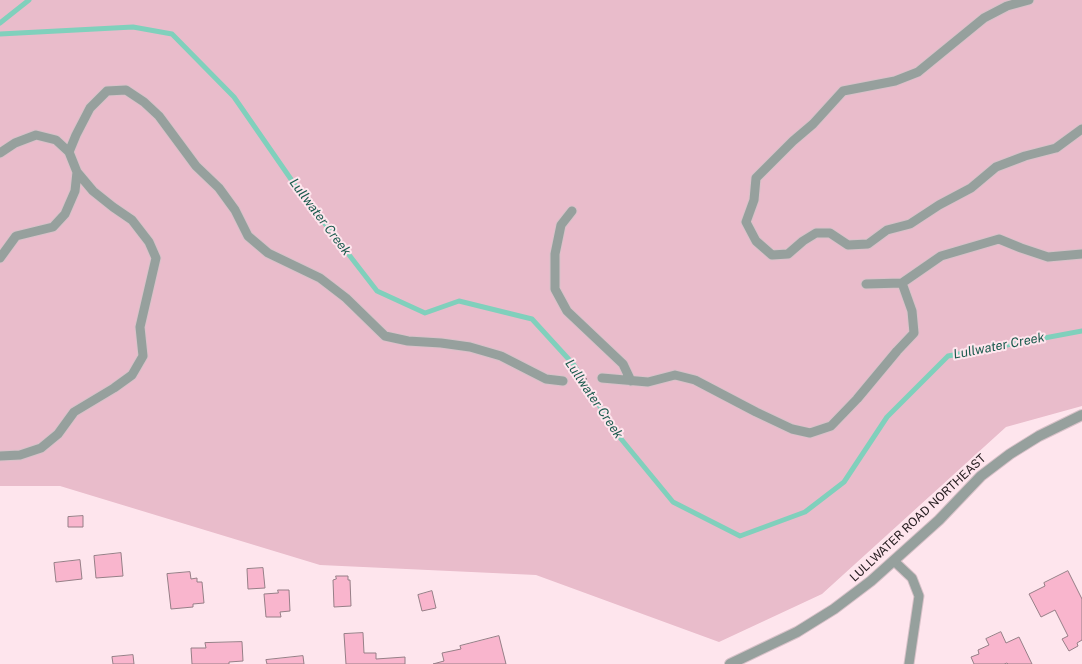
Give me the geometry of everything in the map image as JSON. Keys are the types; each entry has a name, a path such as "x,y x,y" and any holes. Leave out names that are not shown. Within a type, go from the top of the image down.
{"street":[{"name":"LULLWATER ROAD NORTHEAST","path":"730,664 797,632 834,609 894,562 939,520 981,476 1010,454 1039,436 1082,415"}],"lane":[{"path":"1029,0 1007,6 984,18 918,72 895,81 843,92 813,124 793,141 756,178 754,200 746,222 756,241 772,255 788,254 803,241 816,233 830,233 848,245 868,244 887,230 910,224 939,205 971,188 996,167 1025,156 1056,148 1082,128"},
{"path":"69,152 90,108 107,91 126,90 144,102 159,116 196,166 219,188 235,210 248,236 268,253 320,278 346,298 385,336 408,341 470,347 501,356 546,379 563,381"},
{"path":"0,153 15,144 36,135 56,140 69,152 77,172 93,191 132,220 148,242 156,258 140,327 143,356 132,375 114,388 74,412 58,434 42,448 20,454 0,456"},
{"path":"0,258 16,236 53,226 65,214 75,191 77,172"},
{"path":"572,211 561,225 555,254 556,289 567,311 623,364 631,381"},
{"path":"866,284 902,283 941,256 999,239 1048,257 1082,254"},
{"path":"602,378 648,382 675,375 695,380 792,429 810,433 831,426 857,399 914,333 912,311 902,283"},
{"path":"894,562 912,578 920,596 909,664"}],"path":[{"path":"563,381 602,378"}],"shaded area":[{"path":"0,0 1082,0 1082,406 1006,427 822,594 719,642 536,575 320,565 60,486 0,486"}],"building":[{"path":"83,516 83,527 68,527 68,517"},
{"path":"121,553 123,576 96,578 94,556"},
{"path":"80,560 82,579 56,582 54,563"},
{"path":"263,568 265,588 248,589 247,569"},
{"path":"1068,571 1082,599 1082,640 1077,643 1078,646 1069,651 1062,639 1068,636 1055,610 1041,617 1029,594 1045,586 1044,583"},
{"path":"190,572 191,579 197,578 197,582 202,582 204,603 193,604 193,607 171,609 167,574"},
{"path":"336,576 348,576 348,580 350,580 351,606 334,607 333,580 336,579"},
{"path":"278,590 289,590 290,611 280,612 281,617 266,617 264,594 278,593"},
{"path":"432,591 436,608 422,611 418,595"},
{"path":"1001,632 1006,643 1019,637 1032,664 974,664 971,657 979,654 978,650 989,645 986,639"},
{"path":"363,633 364,653 376,653 376,659 405,657 405,664 346,664 344,634"},
{"path":"499,636 506,664 433,664 444,661 442,653 461,649 460,646"},
{"path":"242,642 243,661 229,662 229,664 192,664 191,648 206,648 205,643"},
{"path":"133,655 134,664 113,664 112,657"},
{"path":"303,656 304,664 267,664 266,660"}],"waterway":[{"path":"0,23 29,0"},
{"name":"Lullwater Creek","path":"0,34 133,27 172,34 234,97 295,185 377,291 425,313 459,301 532,319 574,365 617,434 673,502 740,536 805,512 844,482 887,417 948,356 1082,331"}]}
